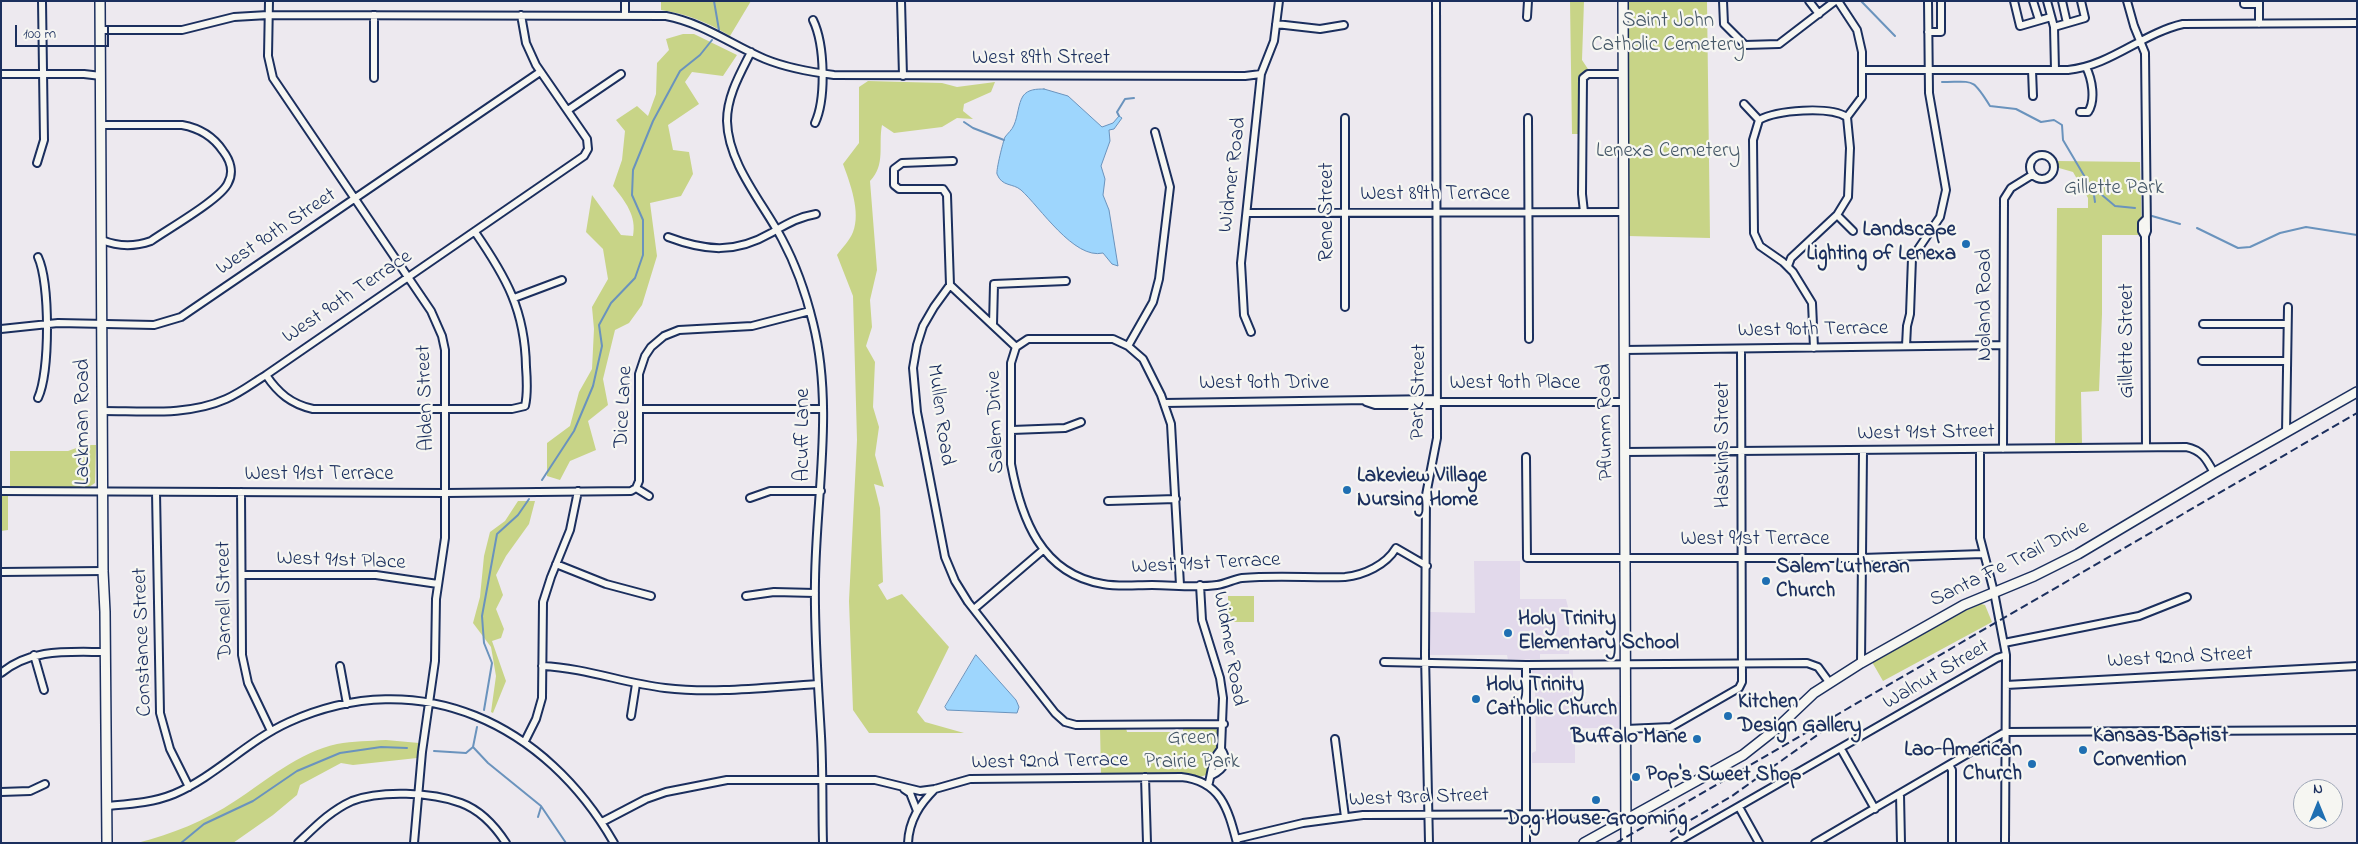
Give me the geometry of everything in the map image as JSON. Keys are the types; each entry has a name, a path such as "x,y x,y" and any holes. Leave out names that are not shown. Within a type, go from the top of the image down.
{"main road":[{"name":"Lackman Road","path":"100,1 102,571 106,652 107,843"},
{"name":"Pflumm Road","path":"1623,1 1626,843"},
{"name":"Santa Fe Trail Drive","path":"1584,843 1743,755 1829,682 1861,663 1964,604 2054,567 2214,472 2357,392"}],"street":[{"path":"37,162 44,140 42,1"},
{"name":"Alden Street","path":"268,1 268,56 273,78 408,277 430,311 442,336 446,360 445,538 438,584 435,661 422,752 414,843"},
{"path":"625,1 625,15"},
{"path":"901,1 903,76"},
{"name":"Widmer Road","path":"1251,332 1244,315 1241,272 1262,74 1272,48 1279,1"},
{"name":"Park Street","path":"1429,843 1426,495 1437,448 1436,1"},
{"path":"1527,17 1528,1"},
{"path":"1723,1 1724,24 1745,45 1779,44 1837,1 1857,30 1861,42 1862,96 1847,117"},
{"path":"1809,1 1819,14"},
{"path":"1906,346 1907,326 1911,307 1912,258 1940,217 1946,190 1943,163 1931,111 1928,70 1928,1"},
{"path":"1928,32 1941,32 1940,1"},
{"path":"2014,1 2020,26 2051,17"},
{"path":"2033,1 2039,20"},
{"path":"2047,1 2054,27 2055,70"},
{"path":"2062,1 2067,23"},
{"path":"2054,27 2085,18 2081,1"},
{"name":"Gillette Street","path":"2128,1 2145,54 2145,220 2142,223 2142,231 2145,236 2146,447"},
{"path":"2244,1 2244,4 2259,3 2259,24"},
{"name":"West 89th Street","path":"101,30 182,30 234,18 268,15 666,16 683,19 751,52 785,66 821,74 903,76 1245,76 1262,74"},
{"path":"374,15 374,78"},
{"path":"520,15 526,42 540,72 568,110 621,74"},
{"path":"813,20 820,40 821,74 821,105 815,123"},
{"path":"1863,70 2055,70 2086,67 2183,24 2357,23"},
{"path":"1276,24 1320,29 1344,25"},
{"name":"Acuff Lane","path":"751,52 731,96 727,120 728,134 740,165 777,230 799,278 810,311 818,349 821,409 821,491 815,593 823,843"},
{"path":"2080,112 2088,112 2092,107 2091,78 2086,67"},
{"path":"2032,70 2033,96"},
{"name":"West 90th Street","path":"1,329 45,323 154,325 181,317 540,72"},
{"path":"1,74 100,76"},
{"path":"1584,212 1582,194 1582,78 1588,74 1623,74"},
{"path":"1744,104 1759,120"},
{"name":"West 90th Terrace","path":"102,410 196,408 227,399 266,375 584,156 588,149 587,139 568,110"},
{"path":"1759,120 1783,112 1833,112 1847,117"},
{"path":"1788,266 1791,258 1837,216 1850,189 1850,126 1847,117"},
{"name":"Rene Street","path":"1345,118 1345,307"},
{"path":"1528,118 1529,339"},
{"path":"1759,120 1754,140 1754,233 1760,246 1766,252 1788,266 1812,303 1814,348"},
{"path":"101,125 182,125 193,127 208,134 222,149 228,159 231,175 229,182 219,195 151,241 140,245 114,246 102,240"},
{"path":"1128,346 1153,302 1159,280 1170,187 1155,132"},
{"path":"2036,154 2047,156 2054,164 2053,173 2049,178 2040,179 2032,175 2030,161 2036,154"},
{"path":"954,162 902,163 894,169 894,185 899,190 943,189 947,195 950,285 1016,347 1028,339 1113,339 1128,346 1143,359 1164,403 1171,424 1180,585"},
{"name":"Noland Road","path":"2003,449 2004,199 2010,188 2032,175"},
{"name":"West 89th Terrace","path":"1247,213 1623,212"},
{"path":"668,237 700,248 716,249 754,242 801,216 816,214"},
{"path":"1837,216 1852,231"},
{"path":"266,375 284,397 307,407 512,409 525,406 527,397 526,350 521,320 514,298 501,271 474,232"},
{"path":"38,257 44,276 45,323 45,373 38,398"},
{"path":"514,298 562,280"},
{"path":"993,325 994,284 1066,280"},
{"name":"Mullen Road","path":"950,285 934,307 920,334 913,368 914,383 945,557 955,582 974,609"},
{"path":"2286,433 2286,324 2288,308"},
{"name":"Dice Lane","path":"636,488 639,481 639,374 651,347 664,336 679,330 752,326 810,311"},
{"path":"2203,324 2286,324"},
{"name":"West 90th Terrace","path":"1624,350 2003,345"},
{"name":"Salem Drive","path":"1016,347 1011,363 1012,464 1026,522 1043,550"},
{"name":"Haskins Street","path":"1626,729 1671,727 1739,688 1742,682 1741,557 1743,452 1741,349"},
{"path":"2202,361 2286,361"},
{"name":"West 90th Drive","path":"1164,403 1365,402 1375,399 1437,402"},
{"name":"West 90th Place","path":"1437,402 1623,402"},
{"path":"639,409 821,409"},
{"path":"1012,430 1065,428 1081,422"},
{"name":"West 91st Street","path":"1625,452 2193,448 2205,457 2214,472"},
{"path":"1980,450 1979,521 1984,554 1994,592 2006,655 2005,843"},
{"path":"1861,663 1863,451"},
{"name":"West 91st Terrace","path":"1526,457 1527,558 1862,558 1984,554"},
{"path":"636,488 649,496"},
{"name":"West 91st Terrace","path":"1,491 446,493 631,491 636,488"},
{"path":"525,741 540,705 542,609 547,588 574,518 578,491"},
{"path":"750,498 770,491 821,491"},
{"name":"Constance Street","path":"156,492 160,714 170,749 189,786"},
{"name":"Darnell Street","path":"241,492 242,642 244,668 253,695 272,731"},
{"path":"1108,501 1176,499"},
{"name":"West 91st Terrace","path":"1043,550 1055,563 1068,572 1088,581 1124,585 1217,585 1240,578 1356,576 1392,556 1396,548 1427,566"},
{"path":"1043,550 974,609 1055,714 1065,722 1076,725 1224,724"},
{"path":"556,564 606,584 651,596"},
{"path":"1,572 102,571"},
{"name":"West 91st Place","path":"242,575 376,575 438,584"},
{"name":"Widmer Road","path":"1200,585 1202,620 1220,678 1224,724 1221,749 1210,770 1212,775 1208,786"},
{"path":"746,596 774,592 815,593"},
{"path":"2004,643 2139,616 2187,597"},
{"path":"1,673 12,664 34,655 106,652"},
{"path":"34,655 44,690"},
{"name":"Walnut Street","path":"1675,843 1997,658 2006,655"},
{"path":"1384,662 1526,665 1807,663 1818,667 1829,682"},
{"path":"1526,665 1526,843"},
{"path":"340,666 347,704"},
{"path":"542,666 583,669 636,684 709,690 818,684"},
{"name":"West 92nd Street","path":"2006,685 2357,666"},
{"path":"631,716 636,684"},
{"path":"106,806 155,800 189,786 272,731 307,715 347,704 385,700 453,708 489,721 525,741 566,776 602,822 614,843"},
{"path":"1815,843 2005,732 2357,730"},
{"path":"1335,739 1345,817"},
{"name":"Widmer Road","path":"1212,775 1220,771 1226,761 1226,756 1221,749"},
{"path":"1841,749 1874,809"},
{"path":"1949,765 1952,770 1952,843"},
{"path":"1145,777 1146,843"},
{"name":"West 92nd Terrace","path":"602,822 646,799 691,785 727,780 875,780 902,788 920,790 936,789 970,779 1190,778 1208,786 1222,799 1229,813 1236,841"},
{"path":"1,792 30,791 45,784"},
{"path":"902,788 910,793 916,812"},
{"path":"908,843 911,825 916,812 922,802 936,789"},
{"path":"298,843 330,814 354,801 382,794 445,799 470,808 493,826 506,843"},
{"path":"1900,794 1901,843"},
{"path":"1738,807 1759,843"},
{"name":"West 93rd Street","path":"1236,841 1303,823 1345,817 1430,814 1606,814"}],"shaded area":[{"path":"1474,561 1520,561 1520,599 1566,599 1569,611 1569,654 1540,654 1540,659 1508,660 1507,655 1430,655 1430,612 1475,613"},
{"path":"1532,670 1573,670 1573,702 1619,702 1619,730 1575,728 1575,763 1532,763 1532,753 1536,751 1535,687 1532,688"}],"green space":[{"path":"661,1 751,1 730,36 697,19 661,10"},
{"path":"1570,1 1584,1 1582,60 1588,69 1578,78 1578,134 1572,134"},
{"name":"Lenexa Cemetery","path":"1629,1 1707,1 1710,238 1628,236"},
{"path":"683,34 694,34 737,55 723,76 692,72 685,82 699,104 668,125 673,150 689,152 693,174 681,196 650,203 657,256 642,305 629,323 615,330 603,379 608,405 588,421 596,450 570,461 560,480 547,476 547,443 570,426 579,392 592,369 594,329 592,307 608,279 603,249 586,232 592,195 621,235 633,236 632,215 626,203 613,186 622,160 625,131 616,120 637,106 648,116 656,94 657,63 669,50 666,39"},
{"path":"868,81 942,83 957,87 995,82 991,92 964,104 963,111 973,119 957,118 942,127 894,133 882,125 880,162 875,175 870,181 877,270 870,300 872,327 866,346 875,362 873,407 879,427 875,455 884,487 874,484 880,508 883,582 878,585 887,600 902,594 949,647 917,712 925,722 964,733 869,733 853,710 849,601 857,440 853,296 837,255 850,238 855,224 854,198 843,164 859,143 859,87"},
{"name":"Gillette Park","path":"2057,161 2140,162 2142,235 2102,235 2102,314 2099,391 2081,392 2082,444 2055,444 2057,208 2088,208 2088,198 2073,172 2059,168"},
{"path":"85,445 96,445 95,483 89,487 10,487 10,451 68,451"},
{"path":"1,495 8,495 8,530 1,531"},
{"path":"518,501 535,501 529,524 506,556 496,575 503,595 496,609 504,629 501,638 492,641 506,681 493,713 491,712 496,676 491,647 473,623 480,597 484,556 490,532 505,521"},
{"path":"1228,596 1254,596 1254,622 1228,622"},
{"path":"1981,604 1985,605 1992,622 1883,681 1872,662 1958,614"},
{"name":"Green Prairie Park","path":"1183,727 1213,727 1217,730 1218,747 1206,775 1200,777 1182,773 1101,774 1100,728 1126,728 1127,732 1183,732"},
{"path":"386,740 419,743 417,758 353,765 341,763 300,785 297,795 273,815 233,843 137,843 175,831 212,815 309,753 337,744"}],"water":[{"path":"1036,89 1044,89 1068,96 1102,127 1113,123 1119,116 1122,118 1114,129 1109,130 1110,141 1101,166 1105,179 1103,195 1109,210 1118,266 1112,264 1103,253 1092,253 1069,241 1021,190 1002,181 997,174 1005,137 1014,125 1023,96"},
{"path":"976,655 1016,700 1019,707 1017,713 947,710 945,707"}],"waterway":[{"path":"714,1 719,30"},
{"path":"1861,1 1895,36"},
{"path":"542,480 574,431 593,386 602,346 599,325 611,303 635,278 643,255 643,220 632,195 633,170 653,121 680,71 700,55 712,40"},
{"path":"1942,82 1971,83 1979,90 1990,106 2016,109 2041,122 2054,120 2062,125 2063,140 2089,184 2115,206 2135,208"},
{"path":"1119,116 1117,112 1125,99 1134,98"},
{"path":"964,122 973,128 1004,140"},
{"path":"2093,188 2095,202"},
{"path":"2152,216 2180,224"},
{"path":"2197,228 2238,248 2250,247 2280,233 2306,227 2357,235"},
{"path":"484,710 492,663 484,643 482,616 497,534 518,515 529,499"},
{"path":"434,751 466,753 473,747 477,727"},
{"path":"181,843 204,824 253,801 297,771 340,753 381,747 407,748"},
{"path":"473,747 488,763 541,806 566,843"},
{"path":"538,817 541,807"}],"railway":[{"path":"1616,843 2357,413"},
{"path":"1670,832 1732,796 1830,726"}],"place":[{"name":"Landscape Lighting of Lenexa","path":"1966,244"},
{"name":"Lakeview Village Nursing Home","path":"1347,490"},
{"name":"Salem Lutheran Church","path":"1766,581"},
{"name":"Holy Trinity Elementary School","path":"1508,633"},
{"name":"Holy Trinity Catholic Church","path":"1476,699"},
{"name":"Kitchen Design Gallery","path":"1728,716"},
{"name":"Buffalo Mane","path":"1697,739"},
{"name":"Kansas Baptist Convention","path":"2083,750"},
{"name":"Lao-American Church","path":"2032,764"},
{"name":"Pop's Sweet Shop","path":"1636,777"},
{"name":"Dog House Grooming","path":"1596,800"}],"park label":[{"name":"Saint John Catholic Cemetery","path":"1668,35"}]}
